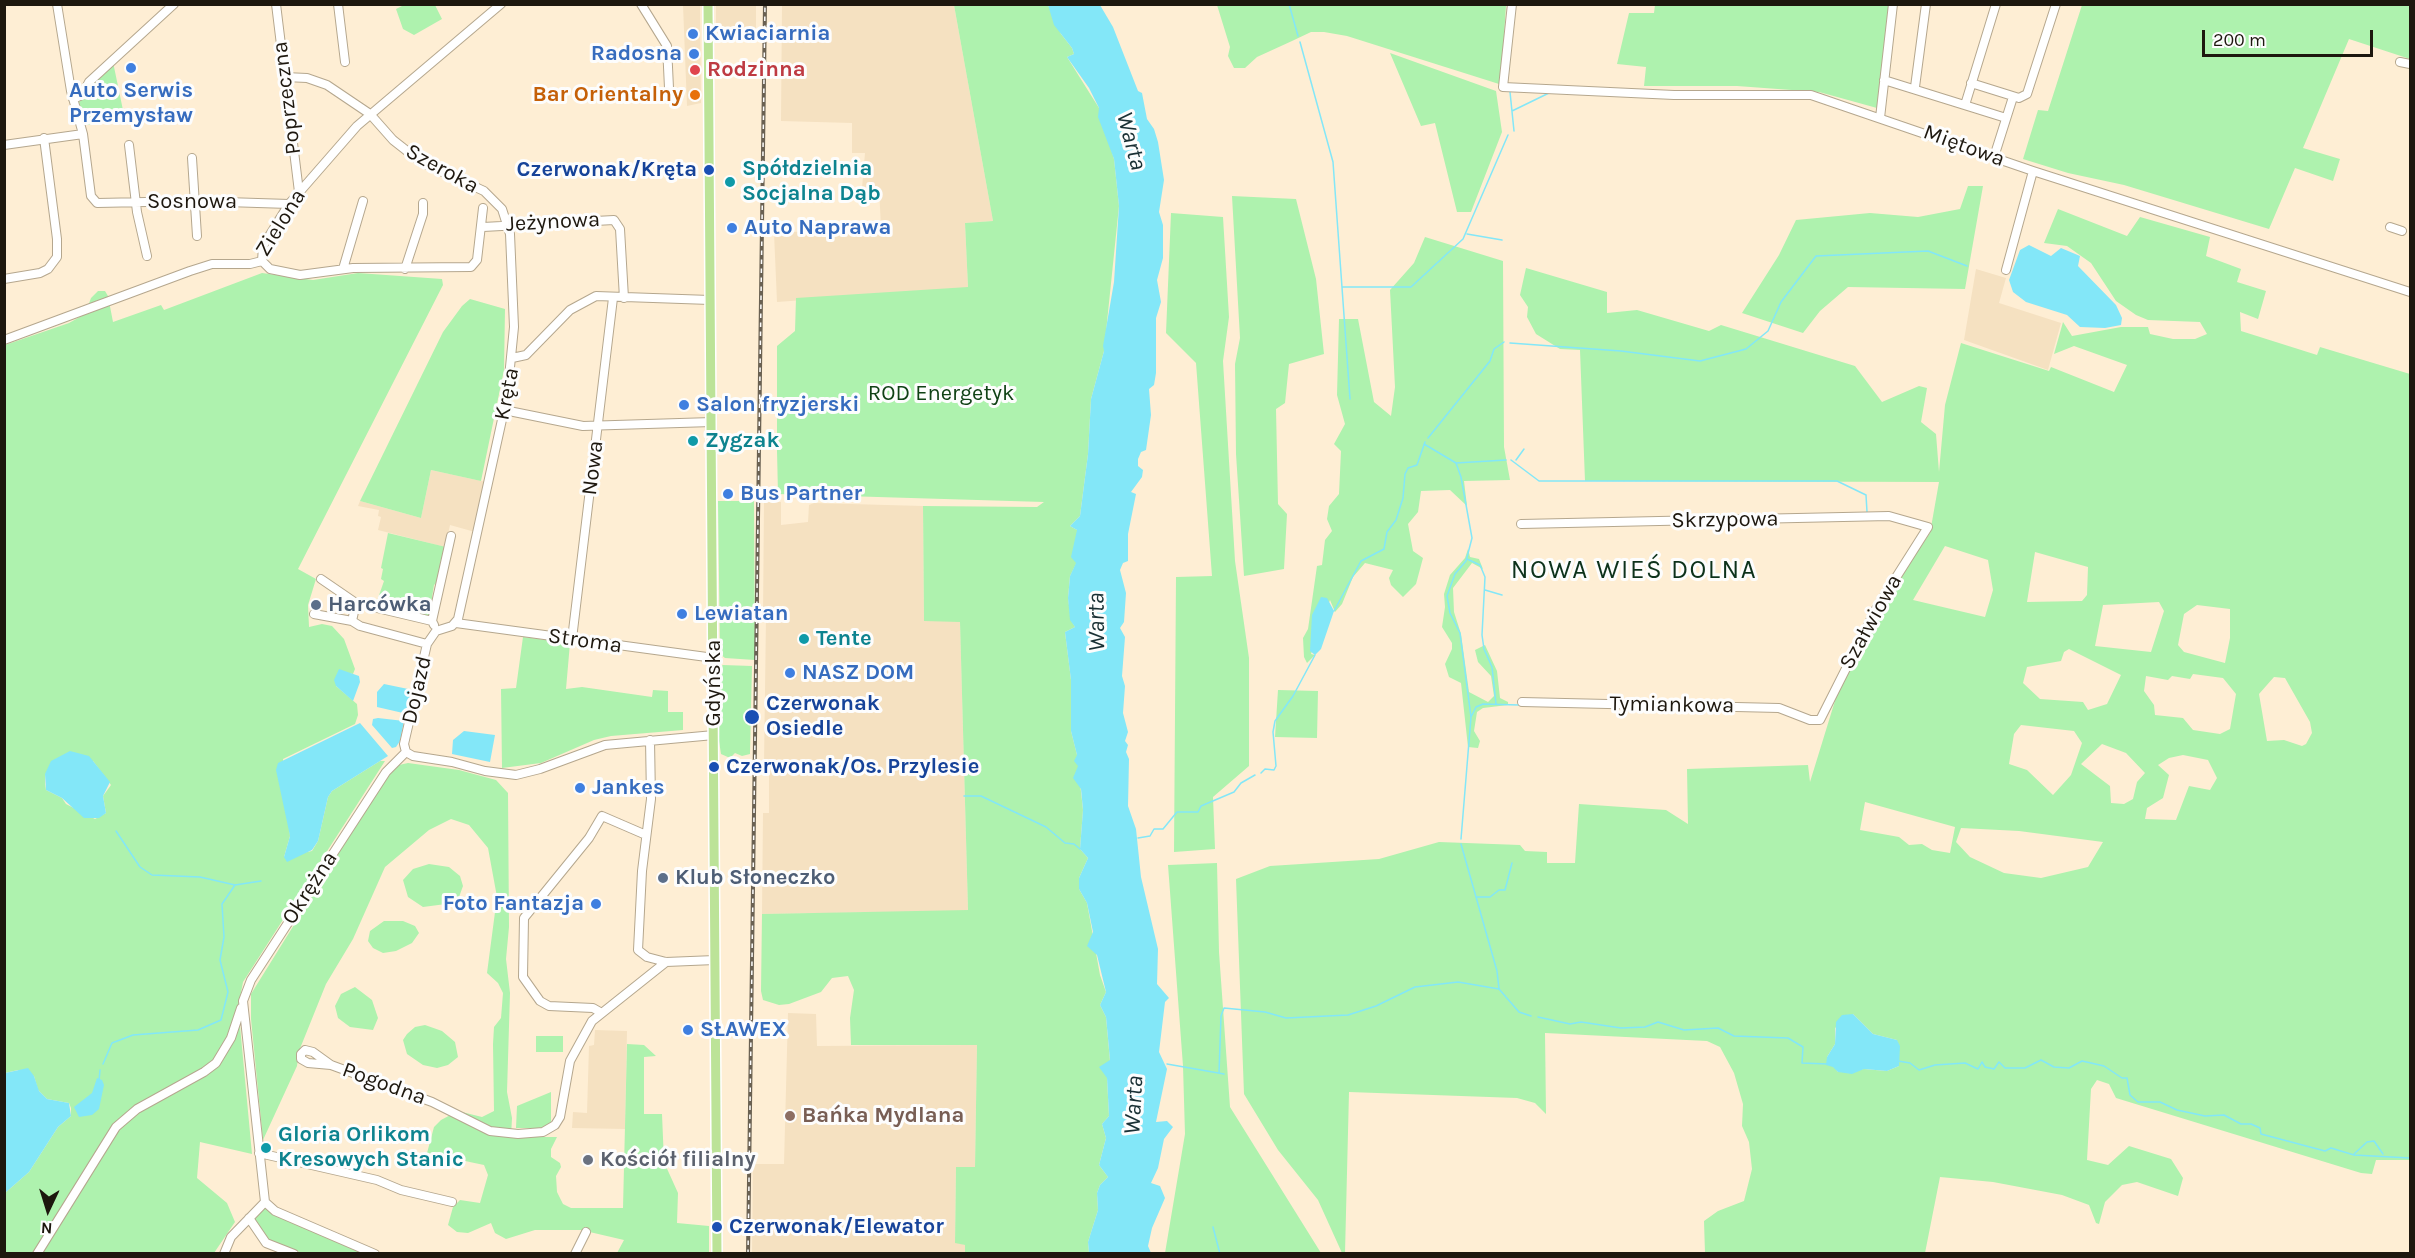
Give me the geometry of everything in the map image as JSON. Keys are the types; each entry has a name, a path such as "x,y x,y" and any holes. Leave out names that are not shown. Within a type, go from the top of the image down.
{"main road":[{"name":"Gdyńska","path":"708,4 717,1254"}],"street":[{"path":"4,145 83,134 73,99 57,4"},
{"path":"73,99 82,95 89,82 174,4"},
{"name":"Poprzeczna","path":"276,4 298,192"},
{"path":"338,4 345,62"},
{"name":"Zielona","path":"4,340 212,264 250,264 262,261 263,246 298,192 370,114 501,4"},
{"path":"641,4 667,46 669,88"},
{"name":"Miętowa","path":"1512,4 1503,87 1674,95 1805,94 2033,171 2410,292"},
{"path":"1880,118 1893,4"},
{"path":"1915,87 1926,4"},
{"path":"1965,105 1996,4"},
{"path":"1971,83 2019,98 2029,91 2056,4"},
{"path":"2400,62 2410,64"},
{"name":"Szeroka","path":"285,77 301,77 321,82 370,114 393,140 421,162 484,191 502,209 508,225 513,295 512,358"},
{"path":"1884,80 1915,87 2006,118"},
{"path":"1994,157 2013,97"},
{"name":"Sosnowa","path":"83,134 90,192 94,202 195,201 290,204"},
{"path":"4,279 40,273 51,266 57,257 57,239 44,138"},
{"path":"129,145 135,202 147,256"},
{"path":"192,158 197,236"},
{"path":"2006,270 2033,171"},
{"path":"343,269 363,201"},
{"path":"405,269 423,214 423,203"},
{"path":"262,261 270,269 289,274 308,275 343,269 471,267 477,260 483,227 483,208"},
{"name":"Jeżynowa","path":"483,227 614,220 620,229 624,298"},
{"path":"2390,227 2402,231"},
{"name":"Kręta","path":"456,623 504,410 512,358 526,355 564,316 582,302 596,296 710,300"},
{"name":"Nowa","path":"572,639 613,298"},
{"path":"504,410 583,426 712,422"},
{"name":"Skrzypowa","path":"1521,524 1889,516 1928,527"},
{"name":"Szałwiowa","path":"1820,720 1876,609 1928,527"},
{"path":"452,536 432,621 436,631 456,623"},
{"path":"321,579 356,603 432,621"},
{"path":"352,621 356,603"},
{"path":"314,614 352,621 360,626 427,644"},
{"name":"Stroma","path":"456,623 714,658"},
{"name":"Dojazd","path":"406,752 405,744 427,644 436,631"},
{"name":"Tymiankowa","path":"1522,702 1779,708 1810,720 1820,720"},
{"path":"406,752 413,756 516,775 550,766 596,747 714,735"},
{"path":"650,740 651,799 637,945 641,955 666,962 715,960"},
{"name":"Okrężna","path":"265,1202 243,1001 251,980 380,781 393,763 406,752"},
{"path":"600,1012 593,1008 549,1006 540,1001 524,976 524,918 589,838 602,816 646,836"},
{"name":"Pogodna","path":"331,1065 432,1102 490,1131 518,1134 543,1132 555,1125 560,1118 574,1049 600,1012 666,962"},
{"path":"38,1254 116,1127 137,1109 216,1063 231,1038 243,1001"},
{"path":"259,1153 376,1180 401,1190 452,1202"},
{"path":"224,1254 231,1237 265,1202 275,1211 375,1254"},
{"path":"249,1218 266,1243 294,1254"},
{"path":"575,1254 586,1232"}],"shaded area":[{"path":"683,5 700,5 701,103 687,106"},
{"path":"716,5 756,5 756,40 716,41"},
{"path":"782,5 954,5 993,221 965,223 968,288 777,302 774,233 881,227 879,188 862,188 865,153 852,153 852,123 781,121"},
{"path":"1976,269 2006,278 1999,303 2061,323 2048,370 1964,340"},
{"path":"431,470 486,482 475,532 450,525 445,547 378,530 381,517 378,516 379,510 358,506 360,501 421,518"},
{"path":"764,502 781,502 781,525 808,522 809,505 814,503 923,506 924,621 960,621 968,911 762,914 763,813 769,813 769,764 764,764 766,617 763,616"},
{"path":"788,1013 816,1014 817,1046 977,1045 975,1167 956,1167 955,1242 965,1245 965,1253 752,1254 753,1164 784,1164"},
{"path":"595,1030 627,1031 625,1129 572,1128 573,1112 587,1113 589,1046 594,1045"}],"green space":[{"path":"406,4 435,5 442,19 414,35 403,29 396,9"},
{"name":"ROD Energetyk","path":"954,5 1048,5 1061,34 1072,48 1074,54 1067,57 1099,108 1114,159 1119,206 1104,351 1091,399 1088,454 1080,516 1070,526 1077,530 1077,562 1070,576 1068,598 1071,620 1075,627 1065,632 1071,680 1071,731 1077,755 1083,810 1080,849 1088,858 1079,878 1079,889 1087,903 1100,975 1106,992 1100,1005 1106,1017 1110,1061 1107,1078 1109,1116 1102,1124 1106,1138 1099,1165 1108,1177 1100,1185 1097,1193 1098,1210 1088,1242 1089,1253 965,1253 965,1245 955,1243 956,1167 975,1167 977,1045 851,1045 850,1018 854,990 848,976 832,978 821,992 789,1004 779,1005 763,1000 761,991 762,914 968,910 960,622 924,621 923,506 1037,507 1044,502 778,494 777,451 777,346 795,331 796,298 968,287 965,223 993,221"},
{"path":"1217,5 1506,5 1501,83 1347,36 1324,32 1311,32 1257,57 1245,68 1234,68 1228,56 1230,47"},
{"path":"1655,5 1889,5 1877,108 1819,92 1737,86 1644,86 1646,67 1617,64 1629,13 1654,13"},
{"path":"2082,5 2410,5 2410,59 2349,39 2303,148 2340,159 2333,181 2295,168 2269,229 2124,185 2068,173 2023,159 2038,110 2048,111"},
{"path":"1390,53 1496,91 1502,132 1471,212 1457,212 1435,123 1421,126"},
{"path":"113,62 124,115 107,116 107,122 86,125 79,102 91,83"},
{"path":"1968,186 1983,186 1965,289 1848,287 1820,311 1803,333 1742,313 1779,255 1796,220 1870,213 1918,217 1960,209"},
{"path":"1232,196 1296,199 1316,279 1324,354 1289,364 1285,403 1276,409 1278,504 1287,514 1284,569 1244,576 1236,454 1235,364 1240,338"},
{"path":"2058,209 2127,236 2140,217 2210,237 2206,256 2241,269 2237,282 2266,291 2258,319 2240,312 2241,331 2317,355 2320,347 2410,374 2410,1160 2376,1160 2372,1174 2361,1173 2116,1098 2109,1084 2097,1080 2091,1089 2087,1160 2108,1165 2129,1146 2171,1159 2183,1178 2178,1196 2137,1182 2122,1185 2105,1202 2099,1224 2096,1223 2089,1205 2062,1195 1993,1182 1940,1177 1925,1253 1705,1253 1704,1221 1718,1211 1744,1201 1752,1169 1749,1142 1742,1126 1743,1104 1734,1073 1720,1047 1707,1041 1545,1033 1546,1114 1535,1103 1517,1098 1349,1092 1345,1253 1342,1253 1318,1200 1278,1150 1244,1094 1236,879 1270,866 1379,859 1439,842 1520,845 1525,851 1547,852 1547,863 1575,863 1579,804 1666,810 1688,824 1687,769 1808,765 1810,782 1842,678 1881,605 1930,533 1939,482 1585,481 1580,350 1560,349 1536,334 1527,317 1528,307 1520,295 1526,268 1607,292 1607,313 1637,310 1709,331 1721,325 1855,366 1882,402 1919,386 1927,388 1921,422 1936,434 1939,472 1945,405 1961,343 2049,371 2051,367 2114,392 2127,365 2074,346 2054,354 2063,322 2072,336 2121,327 2148,327 2150,334 2173,339 2195,339 2207,334 2200,322 2148,320 2136,315 2116,301 2091,263 2067,246 2044,243","holes":["1945,546 1988,560 1993,590 1985,617 1913,600","2035,552 2088,567 2087,595 2082,601 2027,602","2159,602 2164,611 2151,652 2095,646 2103,605","2197,605 2230,609 2230,638 2225,663 2184,652 2178,645 2184,614","2069,649 2121,675 2107,704 2088,710 2083,702 2040,699 2023,683 2027,667 2061,661 2064,652","2193,674 2223,678 2236,694 2230,729 2220,734 2193,730 2183,718 2155,715 2154,705 2144,691 2146,676 2168,680 2172,676 2190,679","2274,677 2285,678 2310,722 2312,733 2306,744 2302,746 2284,740 2267,741 2259,694","2021,725 2074,731 2082,743 2071,775 2053,795 2027,770 2009,764 2014,734","2102,744 2126,753 2145,773 2137,782 2133,799 2124,804 2111,803 2110,786 2081,764","2183,755 2208,760 2217,778 2210,790 2189,786 2176,820 2145,819 2147,808 2163,798 2169,775 2158,765 2169,758","1865,802 1955,827 1950,853 1932,850 1922,844 1909,845 1899,837 1860,830","1961,828 2019,831 2103,842 2088,867 2041,878 2004,873 1970,857 1956,842","1853,1014 1873,1034 1897,1040 1899,1066 1887,1071 1864,1069 1838,1072 1827,1057 1835,1044 1835,1028"]},
{"path":"1171,213 1223,217 1229,317 1223,361 1235,561 1249,658 1249,766 1213,797 1215,849 1174,852 1176,577 1212,576 1196,363 1166,333"},
{"path":"1425,237 1503,261 1504,447 1510,480 1464,481 1467,506 1450,490 1421,491 1418,512 1408,524 1413,551 1423,558 1416,584 1403,597 1391,585 1389,578 1393,570 1365,563 1353,577 1342,604 1335,612 1330,600 1311,654 1315,655 1307,663 1304,657 1303,638 1308,629 1317,566 1322,565 1325,540 1332,531 1327,519 1329,506 1339,494 1341,451 1334,444 1345,424 1337,395 1339,319 1358,319 1374,402 1391,416 1395,387 1390,290 1414,263"},
{"path":"262,273 313,280 358,273 442,279 443,285 298,569 316,579 308,605 309,627 322,624 332,626 344,639 355,669 353,674 348,673 336,686 357,704 358,715 355,724 283,759 290,836 284,857 312,851 318,841 328,797 332,791 380,761 385,761 243,982 239,1003 240,1026 252,1154 200,1142 197,1178 227,1203 235,1222 214,1253 5,1254 5,1193 29,1172 58,1127 71,1116 71,1108 69,1103 47,1099 38,1090 34,1076 18,1070 5,1073 5,345 69,323 85,314 91,298 98,291 105,291 108,296 113,322 161,305 164,310","holes":["93,761 111,785 103,796 106,813 95,819 66,804 62,798 46,790 45,774"]},
{"path":"470,299 505,309 504,370 481,481 431,470 421,518 360,501 443,332"},
{"path":"718,501 754,501 755,660 725,658 720,654"},
{"path":"388,533 446,547 437,582 434,585 429,616 377,601 384,581 381,579 383,569 381,568"},
{"path":"1468,549 1470,557 1479,559 1483,569 1472,563 1453,588 1454,612 1461,634 1469,692 1488,702 1494,696 1491,676 1478,662 1475,650 1485,645 1497,671 1500,698 1508,702 1508,705 1483,708 1477,712 1474,731 1480,741 1478,748 1468,747 1461,683 1449,677 1445,664 1452,649 1452,643 1442,627 1444,594 1450,575 1465,558"},
{"path":"523,637 570,643 566,689 582,687 652,697 653,690 668,691 668,712 683,712 683,730 611,736 594,740 541,763 502,768 501,689 516,688"},
{"path":"723,665 752,666 750,754 742,756 735,753 730,758 721,754 719,741 720,667"},
{"path":"1278,690 1318,691 1317,738 1275,737"},
{"path":"408,763 459,770 496,780 508,793 509,927 506,959 510,993 507,1092 512,1118 511,1137 557,1137 551,1149 551,1157 560,1163 561,1167 556,1176 557,1192 563,1204 571,1208 623,1208 627,1044 644,1045 656,1056 644,1057 644,1114 662,1114 664,1162 678,1193 677,1223 709,1226 709,1253 617,1253 624,1240 581,1230 535,1230 506,1239 495,1233 491,1223 468,1233 457,1232 448,1225 453,1207 460,1200 480,1203 488,1175 484,1165 427,1153 434,1127 441,1120 458,1111 482,1117 494,1111 494,1027 501,1018 503,993 498,983 487,973 497,897 488,848 469,825 451,819 429,830 385,867 353,939 326,984 299,1051 297,1066 263,1140 251,1019 251,994 386,777 399,765"},
{"path":"1217,863 1219,952 1230,1107 1321,1253 1165,1253 1185,1134 1183,1066 1168,865"},
{"path":"429,864 449,867 460,876 463,886 459,897 446,904 423,907 408,897 403,880 413,869"},
{"path":"384,921 403,921 415,926 419,933 412,943 396,951 383,953 373,948 368,941 370,931"},
{"path":"355,987 372,1000 378,1018 373,1030 350,1027 338,1018 335,1006 341,994"},
{"path":"425,1025 442,1031 455,1042 458,1057 448,1065 437,1068 423,1065 407,1054 403,1040 415,1027"},
{"path":"536,1036 563,1036 563,1052 536,1052"},
{"path":"551,1092 551,1123 543,1128 516,1128 517,1106"},
{"path":"261,1209 267,1209 370,1253 303,1253 270,1243 254,1220"}],"water":[{"name":"Warta","path":"1048,5 1100,5 1113,27 1138,91 1142,93 1147,119 1154,129 1158,142 1164,180 1159,212 1163,225 1163,258 1157,280 1161,302 1156,318 1156,373 1154,385 1149,389 1151,415 1146,450 1141,452 1138,459 1138,466 1143,470 1142,477 1131,492 1136,494 1128,534 1128,561 1123,563 1120,570 1126,593 1124,622 1120,628 1125,637 1122,676 1125,686 1123,713 1128,732 1125,741 1128,745 1126,752 1129,759 1128,806 1136,829 1141,877 1158,949 1157,984 1169,998 1165,1002 1159,1052 1167,1069 1156,1122 1167,1121 1173,1127 1164,1139 1158,1168 1151,1183 1160,1186 1165,1198 1152,1228 1148,1246 1151,1253 1089,1253 1088,1242 1098,1210 1097,1193 1100,1185 1108,1177 1099,1165 1106,1138 1102,1124 1109,1116 1107,1078 1099,1067 1110,1060 1106,1017 1100,1005 1106,992 1097,955 1087,946 1093,932 1087,903 1079,889 1079,878 1088,858 1080,849 1083,810 1081,789 1073,778 1078,766 1074,761 1077,755 1071,731 1071,680 1065,632 1075,627 1070,620 1068,598 1070,576 1076,563 1071,557 1077,530 1070,526 1080,516 1088,454 1091,399 1104,351 1114,282 1119,206 1114,159 1098,117 1099,108 1089,88 1067,57 1074,54 1072,48 1054,25"},
{"path":"2029,245 2051,256 2061,248 2080,256 2078,266 2116,305 2122,318 2121,325 2105,328 2080,327 2067,315 2026,302 2013,292 2009,280 2020,250"},
{"path":"1321,597 1327,598 1334,611 1321,649 1315,655 1310,651 1312,615"},
{"path":"339,669 359,676 360,682 353,701 336,686 334,680"},
{"path":"384,684 413,690 408,710 403,713 377,707 377,692"},
{"path":"373,719 404,721 400,741 396,747 392,748 372,725"},
{"path":"360,723 388,756 332,791 328,797 318,841 312,850 287,862 284,857 290,836 276,770 278,763"},
{"path":"464,731 495,735 490,762 452,754 453,740"},
{"path":"70,751 89,756 110,782 103,796 106,813 99,818 84,818 62,798 46,790 45,774 51,761"},
{"path":"1853,1014 1873,1034 1897,1040 1900,1046 1899,1066 1887,1071 1864,1069 1852,1074 1838,1072 1826,1065 1827,1057 1835,1044 1836,1022 1842,1015"},
{"path":"28,1068 34,1076 39,1091 47,1099 69,1103 71,1116 58,1127 29,1172 5,1193 5,1073"},
{"path":"97,1078 102,1080 104,1085 99,1109 92,1115 79,1117 74,1107 92,1093"}],"waterway":[{"path":"1289,4 1298,36"},
{"path":"1300,42 1333,162 1350,399"},
{"path":"1510,92 1514,131"},
{"path":"1512,111 1549,93"},
{"path":"1342,287 1411,287 1463,239 1508,135"},
{"path":"1467,234 1502,240"},
{"path":"1510,343 1621,351 1700,361 1746,349 1768,331 1781,302 1816,256 1928,251 1967,266"},
{"path":"1428,438 1490,361 1494,349 1504,342"},
{"path":"1334,611 1361,561 1384,549 1387,532 1396,520 1403,498 1405,474 1408,468 1417,465 1425,442"},
{"path":"1424,444 1456,463 1461,477 1472,538 1466,561 1455,574 1447,596 1450,613 1460,633 1471,717 1461,839"},
{"path":"1516,460 1524,449"},
{"path":"1456,463 1506,460"},
{"path":"1511,460 1539,481 1837,481 1866,495 1867,512"},
{"path":"1467,559 1480,565 1485,577 1482,635 1484,649 1492,667 1496,704"},
{"path":"1485,590 1502,595"},
{"path":"1261,773 1265,769 1274,770 1276,766 1273,732 1275,721 1293,696 1315,655"},
{"path":"1471,717 1476,707 1483,704 1519,705"},
{"path":"1138,838 1150,836 1154,829 1163,829 1177,812 1198,812 1201,806 1234,792 1241,783 1255,775"},
{"path":"964,796 981,796 1046,827 1065,843 1074,844 1080,849"},
{"path":"116,831 140,867 152,875 200,877 235,885"},
{"path":"1461,844 1497,971 1499,989 1519,1012 1531,1016"},
{"path":"1477,897 1490,897 1499,890 1505,890 1512,863"},
{"path":"103,1064 112,1043 133,1035 198,1030 221,1020 228,992 220,960 224,937 222,904 235,885 261,881"},
{"path":"1219,1073 1221,1016 1224,1008 1265,1012 1286,1018 1348,1015 1376,1006 1415,987 1458,982 1499,989"},
{"path":"1538,1017 1570,1024 1581,1022 1621,1028 1645,1027 1658,1022 1684,1030 1718,1028 1734,1036 1788,1038 1803,1047 1802,1063 1828,1064"},
{"path":"1898,1061 1910,1063 1919,1070 1935,1065 1965,1063 1978,1069 1982,1062 1985,1067 1994,1069 1999,1062 2005,1068 2025,1068 2041,1060 2054,1067 2069,1068 2082,1061 2104,1066 2122,1078 2127,1078 2130,1095 2138,1102 2160,1102 2177,1110 2205,1116 2224,1115 2241,1124 2251,1124 2260,1128 2261,1134 2325,1151 2331,1148 2354,1155 2410,1158"},
{"path":"1167,1064 1224,1074"},
{"path":"99,1081 100,1070"},
{"path":"2354,1154 2367,1142 2374,1141 2383,1154"},
{"path":"1213,1227 1220,1254"}],"railway":[{"path":"748,1254 765,4"}],"place":[{"name":"Kwiaciarnia","path":"693,34"},
{"name":"Radosna","path":"694,54"},
{"name":"Auto Serwis Przemysław","path":"131,68"},
{"name":"Rodzinna","path":"695,70"},
{"name":"Bar Orientalny","path":"695,95"},
{"name":"Czerwonak/Kręta","path":"709,170"},
{"name":"Spółdzielnia Socjalna Dąb","path":"730,182"},
{"name":"Auto Naprawa","path":"732,228"},
{"name":"Salon fryzjerski","path":"684,405"},
{"name":"Zygzak","path":"693,441"},
{"name":"Bus Partner","path":"728,494"},
{"name":"Harcówka","path":"316,605"},
{"name":"Lewiatan","path":"682,614"},
{"name":"Tente","path":"804,639"},
{"name":"NASZ DOM","path":"790,673"},
{"name":"Czerwonak Osiedle","path":"752,717"},
{"name":"Czerwonak/Os. Przylesie","path":"714,767"},
{"name":"Jankes","path":"580,788"},
{"name":"Klub Słoneczko","path":"663,878"},
{"name":"Foto Fantazja","path":"596,904"},
{"name":"SŁAWEX","path":"688,1030"},
{"name":"Bańka Mydlana","path":"790,1116"},
{"name":"Gloria Orlikom Kresowych Stanic","path":"266,1148"},
{"name":"Kościół filialny","path":"588,1160"},
{"name":"Czerwonak/Elewator","path":"717,1227"}],"district":[{"name":"NOWA WIEŚ DOLNA","path":"1634,571"}]}
